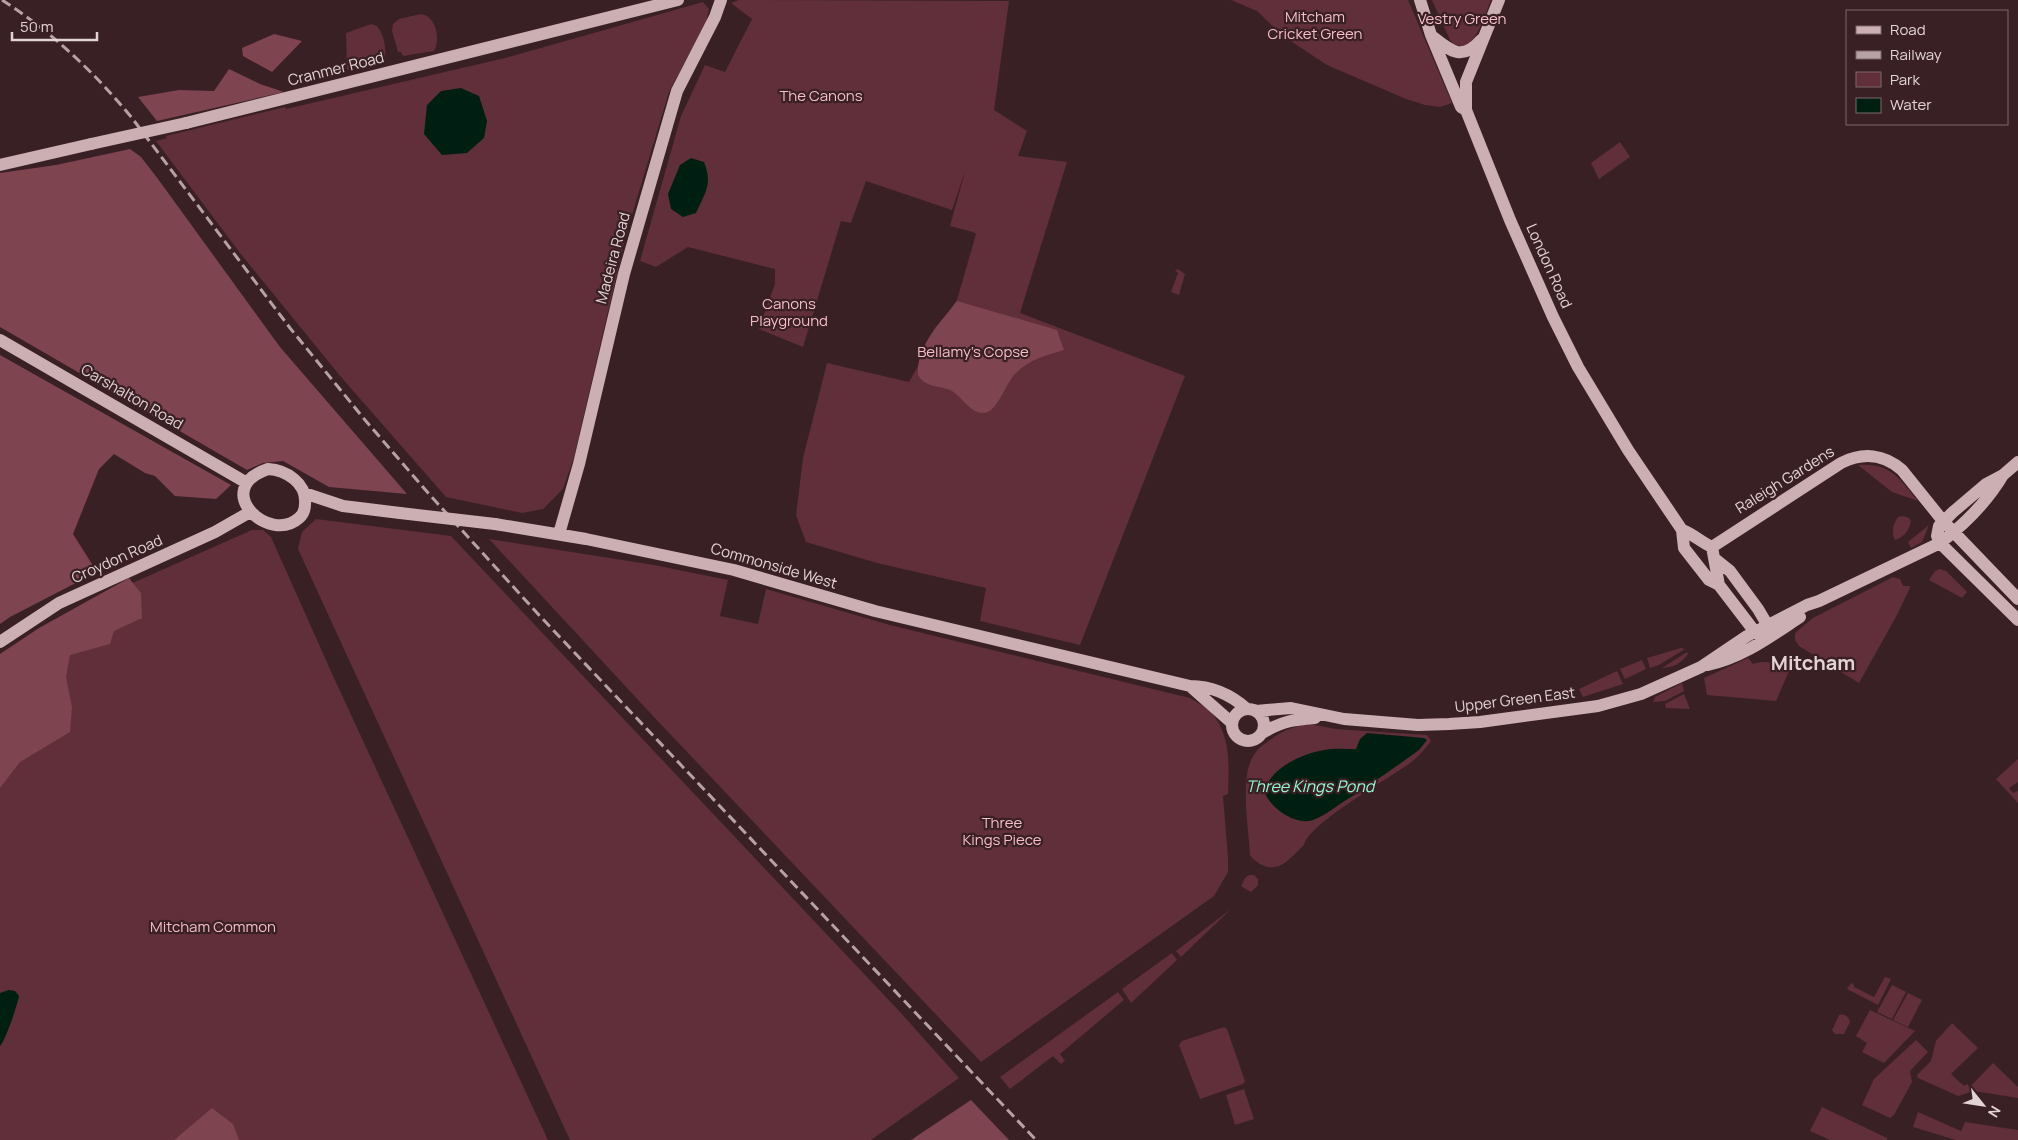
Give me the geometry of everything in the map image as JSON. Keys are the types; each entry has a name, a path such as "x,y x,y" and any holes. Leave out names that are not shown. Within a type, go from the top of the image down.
{"main road":[{"name":"Cranmer Road","path":"0,166 186,123 678,0"},
{"name":"Madeira Road","path":"559,534 579,464 624,274 677,90 715,17 721,0"},
{"name":"London Road","path":"1420,0 1431,35 1461,107 1466,110 1510,220 1553,317 1578,367 1628,450 1682,530 1684,548 1709,580 1719,585 1765,633"},
{"path":"1466,110 1466,82 1499,0"},
{"path":"1431,35 1444,46 1460,54 1470,51 1484,37"},
{"name":"Carshalton Road","path":"0,340 246,483"},
{"name":"Raleigh Gardens","path":"1713,553 1835,467 1860,456 1876,456 1902,470 1943,521 2018,599"},
{"path":"2018,462 2003,475 1986,484 1943,521 1937,531 1940,543 2018,620"},
{"path":"268,470 276,470 294,478 304,493 303,514 297,520 283,525 270,523 250,512 244,502 243,493 246,483 257,473 268,470"},
{"name":"Upper Green East","path":"1252,710 1292,708 1306,710 1323,716 1418,725 1480,722 1614,702 1656,688 1704,666 1721,662 1819,601 1940,543 1954,532 1987,499 2003,475"},
{"name":"Commonside West","path":"304,493 343,506"},
{"name":"Commonside West","path":"304,509 343,506 495,524 559,534 734,570 875,611 1190,686 1204,686 1236,699 1252,710"},
{"name":"Croydon Road","path":"0,642 59,603 215,532 250,512"},
{"name":"London Road","path":"1682,530 1693,534 1713,553 1719,585"},
{"path":"1713,553 1730,571 1758,609 1765,633"},
{"name":"Commonside West","path":"1190,686 1232,723"},
{"path":"1252,710 1263,718 1264,723 1262,733 1254,740 1247,741 1242,740 1235,734 1232,723 1238,713 1252,710"},
{"name":"Upper Green East","path":"1262,733 1284,722 1323,716"}],"green space":[{"path":"739,0 1009,1 994,110 1027,131 1018,156 1067,162 1020,313 1185,376 1080,645 980,621 986,588 877,563 806,542 796,515 803,458 827,363 909,382 934,329 957,300 976,234 950,226 966,168 952,210 866,181 851,223 841,221 803,347 759,329 775,284 775,269 688,247 656,267 640,261 681,116 705,65 725,72 752,19 731,3"},
{"name":"Mitcham Cricket Green","path":"1231,0 1408,0 1452,103 1440,107 1425,105 1406,99 1327,65 1283,36 1257,11"},
{"name":"Vestry Green","path":"1432,0 1491,0 1478,32 1464,47 1454,44 1450,40"},
{"path":"703,2 709,9 706,23 669,92 626,235 574,457 563,489 543,509 522,513 446,497 341,377 240,253 156,141 167,138 166,136 285,107 286,109 505,58"},
{"path":"421,14 434,23 437,40 434,51 403,56 401,52 398,52 392,31 393,24 399,19"},
{"path":"371,24 377,26 382,34 385,47 385,61 347,70 346,33"},
{"path":"274,34 302,41 272,72 243,56 242,48"},
{"path":"229,69 260,84 284,92 157,121 138,97 179,90 214,91"},
{"path":"1620,142 1630,157 1599,179 1591,163"},
{"path":"130,149 141,157 158,179 280,347 407,494 329,487 283,461 263,463 247,470 0,327 0,173 56,165"},
{"path":"1178,269 1185,274 1179,295 1171,292 1178,273 1175,271"},
{"name":"Bellamy's Copse","path":"957,301 1057,330 1064,350 1038,358 1021,368 1012,378 993,408 988,412 978,412 970,408 952,391 929,384 918,375 918,364 925,344"},
{"path":"0,355 231,485 216,499 175,496 155,476 145,473 114,454 99,469 73,534 97,572 0,624"},
{"path":"1858,465 1878,466 1886,469 1900,479 1918,501 1892,492"},
{"path":"1903,516 1909,518 1911,521 1910,525 1901,537 1895,540 1893,532 1896,519"},
{"path":"316,519 451,536 901,1013 959,1078 871,1140 570,1140 298,549 302,532"},
{"path":"1929,525 1922,542 1911,548 1908,542"},
{"name":"Mitcham Common","path":"252,530 263,530 271,537 334,678 548,1140 0,1140 0,659 76,608"},
{"name":"Three Kings Piece","path":"489,539 654,565 728,580 720,616 758,624 766,589 890,625 1190,698 1210,711 1222,729 1225,739 1228,761 1228,794 1223,796 1228,872 1214,896 981,1062 653,716"},
{"path":"1940,569 1946,571 1967,592 1962,598 1929,580 1935,571"},
{"path":"1893,577 1900,579 1903,586 1910,586 1909,590 1859,683 1799,646 1795,640 1795,633 1813,618"},
{"path":"129,578 141,593 142,618 114,631 110,644 70,655 66,677 72,707 70,732 20,762 0,788 0,654 39,628"},
{"path":"1681,648 1685,649 1659,665 1650,668 1647,658"},
{"path":"1687,652 1688,654 1677,664 1662,668"},
{"path":"1748,658 1753,664 1772,663 1789,671 1776,701 1707,695 1704,678"},
{"path":"1642,660 1646,669 1625,679 1620,669"},
{"path":"1617,671 1623,684 1583,697 1579,689"},
{"path":"1682,683 1684,691 1665,701 1653,702 1655,697"},
{"path":"1684,694 1690,709 1666,708 1665,704"},
{"path":"1310,724 1335,729 1427,735 1431,741 1410,763 1319,825 1304,845 1290,859 1280,866 1268,867 1257,862 1250,855 1246,802 1247,773 1256,752 1278,734"},
{"path":"2018,759 2018,782 2009,788 2013,793 2018,791 2018,803 1996,779"},
{"path":"1249,875 1254,875 1258,879 1258,885 1251,892 1241,886"},
{"path":"1231,909 1181,957 1176,951"},
{"path":"1172,953 1177,960 1131,1003 1122,989"},
{"path":"1885,977 1891,979 1878,1005 1847,989 1851,983 1854,987 1874,997"},
{"path":"1892,985 1906,992 1892,1019 1877,1012"},
{"path":"1118,992 1124,1000 1060,1054 1065,1061 1061,1064 1053,1056 1010,1089 1000,1077"},
{"path":"1908,993 1922,1000 1908,1027 1893,1020"},
{"path":"1870,1010 1915,1031 1884,1063 1862,1052 1867,1043 1856,1036"},
{"path":"1839,1015 1846,1016 1850,1022 1844,1034 1835,1034 1832,1030"},
{"path":"1952,1023 1978,1048 1951,1074 1964,1086 1967,1084 1970,1087 1993,1063 2018,1087 2018,1098 1974,1091 1958,1096 1918,1078 1917,1075 1931,1061 1936,1041"},
{"path":"1224,1027 1227,1029 1245,1081 1243,1084 1200,1099 1179,1045 1182,1041"},
{"path":"1916,1040 1928,1052 1910,1071 1912,1082 1894,1115 1890,1118 1862,1105 1874,1079"},
{"path":"1244,1089 1254,1119 1235,1125 1226,1095"},
{"path":"971,1100 1009,1140 911,1140"},
{"path":"1822,1107 1887,1138 1887,1140 1830,1140 1810,1131"},
{"path":"212,1108 233,1124 239,1140 174,1140"},
{"path":"1918,1112 1961,1131 1965,1122 2018,1130 2018,1140 1956,1140 1913,1127"}],"water":[{"path":"461,88 479,96 487,121 484,138 467,153 442,155 424,134 427,105 441,91"},
{"path":"691,158 704,162 708,183 696,213 683,217 671,209 668,194 680,165"},
{"name":"Three Kings Pond","path":"1367,733 1424,738 1427,740 1419,750 1391,770 1329,812 1313,820 1306,821 1291,818 1277,809 1267,797 1264,791 1268,783 1273,775 1288,763 1324,750 1356,749 1360,739"},
{"path":"9,990 15,991 19,996 8,1030 0,1046 0,993"}],"railway":[{"path":"2,0 56,40 88,69 118,101 290,328 365,420 429,494 538,614 1036,1140"}],"district":[{"name":"Mitcham","path":"1813,663"}],"park label":[{"name":"The Canons","path":"821,96"},
{"name":"Canons Playground","path":"789,312"}]}
